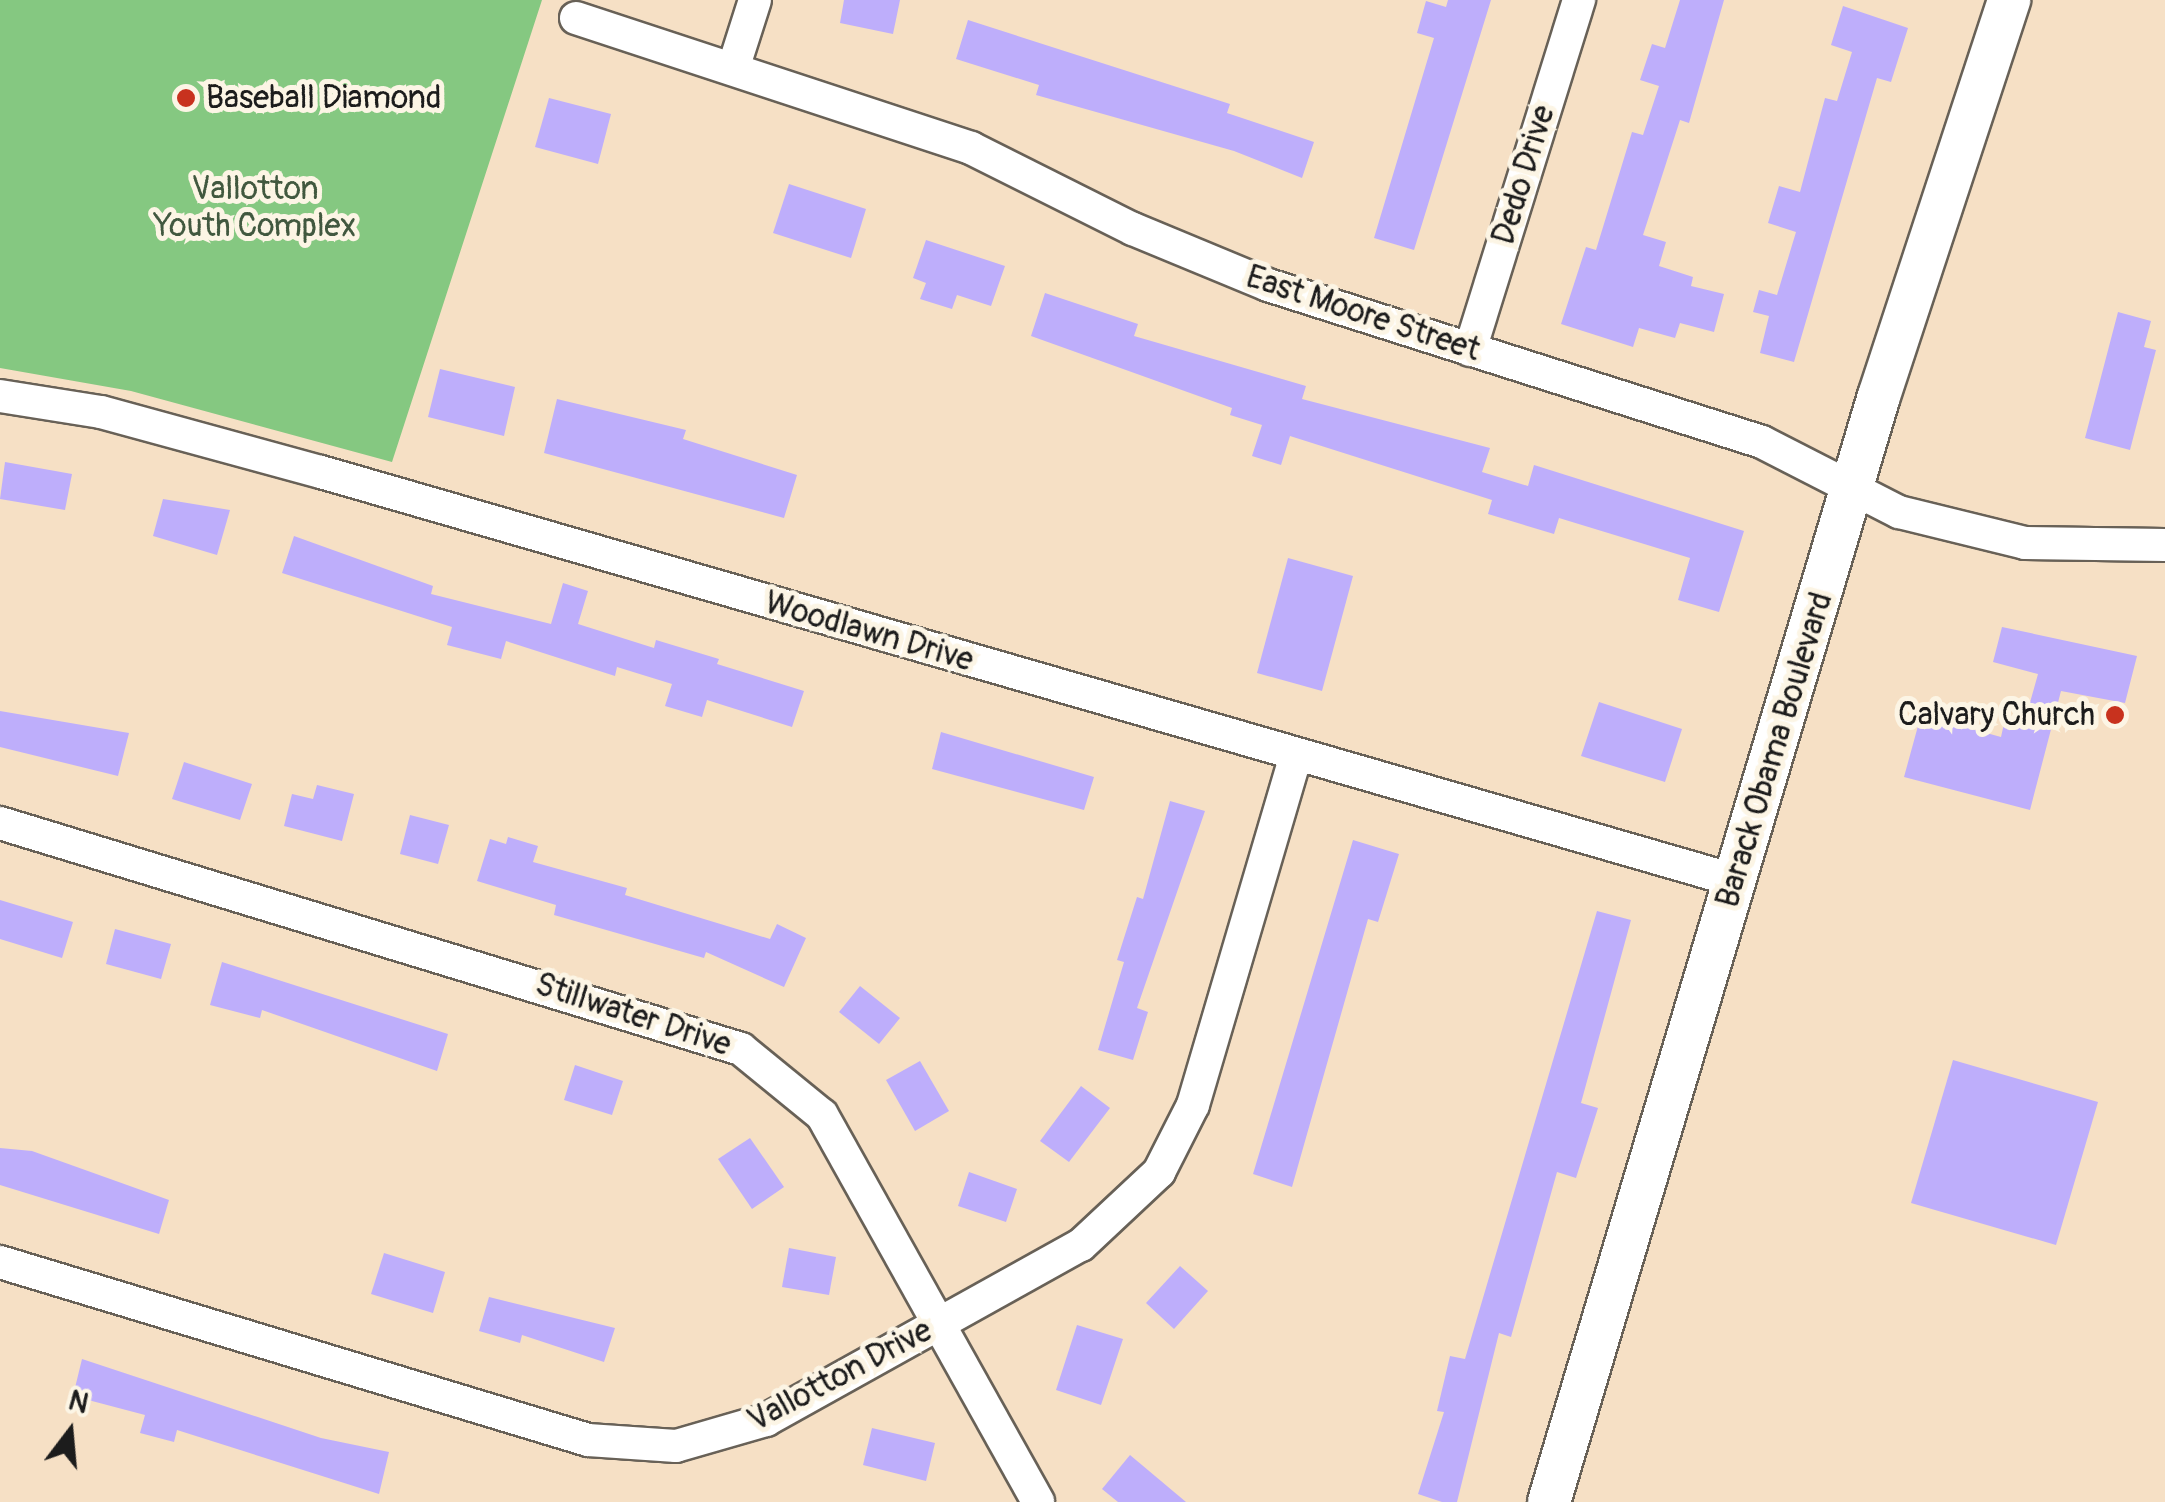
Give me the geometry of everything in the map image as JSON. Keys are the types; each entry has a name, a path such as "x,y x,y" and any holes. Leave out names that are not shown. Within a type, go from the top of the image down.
{"main road":[{"name":"Barack Obama Boulevard","path":"1549,1502 1734,880 2009,0"}],"street":[{"path":"732,69 755,0"},
{"name":"Dedo Drive","path":"1470,350 1579,0"},
{"name":"East Moore Street","path":"576,18 970,148 1214,264 1762,442 1899,512 2024,543 2165,545"},
{"name":"Woodlawn Drive","path":"0,396 101,412 321,472 1734,880"},
{"name":"Vallotton Drive","path":"0,1262 588,1440 643,1448 706,1441 766,1420 1081,1246 1159,1172 1192,1105 1296,755"},
{"name":"Stillwater Drive","path":"0,823 740,1049 822,1115 1038,1502"}],"green space":[{"name":"Vallotton Youth Complex","path":"0,0 542,0 392,462 131,391 0,368"}],"building":[{"path":"844,0 900,0 893,34 840,23"},
{"path":"1448,0 1491,0 1414,250 1374,238 1434,38 1417,33 1426,1 1446,7"},
{"path":"1680,0 1724,0 1689,123 1680,120 1643,235 1666,242 1659,266 1693,277 1691,286 1724,294 1714,332 1680,323 1675,338 1639,328 1633,347 1561,324 1586,247 1596,250 1632,132 1643,135 1659,86 1640,80 1652,44 1665,48"},
{"path":"1843,6 1908,28 1891,82 1877,78 1794,362 1760,353 1769,316 1753,312 1759,290 1777,295 1796,232 1768,223 1779,186 1800,192 1825,98 1837,101 1852,52 1831,45"},
{"path":"968,20 1230,104 1227,113 1314,142 1302,178 1234,151 1036,95 1039,85 956,59"},
{"path":"549,98 611,114 598,164 535,147"},
{"path":"789,184 866,209 851,258 773,233"},
{"path":"926,240 1005,266 991,306 957,295 952,309 920,299 926,283 913,278"},
{"path":"1045,293 1138,324 1134,336 1306,386 1302,399 1490,448 1482,472 1528,486 1534,465 1744,531 1719,612 1678,600 1690,558 1559,518 1554,534 1488,514 1492,500 1290,436 1281,465 1252,456 1262,425 1230,415 1232,408 1031,336"},
{"path":"2118,312 2151,321 2144,347 2156,350 2130,450 2085,438"},
{"path":"440,369 515,387 504,436 428,417"},
{"path":"557,399 686,430 683,439 797,475 784,518 544,453"},
{"path":"5,462 72,474 65,510 0,499"},
{"path":"163,499 230,510 217,555 153,536"},
{"path":"294,536 433,586 431,594 551,624 563,583 588,591 578,624 654,648 656,640 804,691 792,727 707,700 702,717 665,706 672,684 617,667 615,676 506,641 501,659 447,645 452,627 282,573"},
{"path":"1288,558 1353,576 1322,691 1257,673"},
{"path":"2002,627 2137,656 2125,703 2061,691 2030,810 1904,777 1921,715 2001,737 2005,719 2024,724 2038,674 1993,662"},
{"path":"1599,702 1682,729 1665,782 1581,756"},
{"path":"0,711 129,733 118,776 0,747"},
{"path":"941,732 1094,777 1084,810 932,769"},
{"path":"184,762 252,784 240,820 172,799"},
{"path":"317,785 354,794 342,841 284,826 292,794 313,799"},
{"path":"1170,801 1205,811 1137,1008 1148,1012 1133,1060 1098,1050 1124,962 1117,960 1137,897 1143,899"},
{"path":"410,815 449,825 438,864 400,854"},
{"path":"508,837 538,846 533,862 627,888 625,895 770,939 777,924 806,938 784,987 706,952 704,958 554,915 556,905 477,881 490,839 506,844"},
{"path":"1353,840 1399,854 1378,922 1368,919 1292,1187 1253,1174"},
{"path":"0,900 73,922 62,958 0,939"},
{"path":"1597,911 1631,920 1581,1103 1598,1108 1576,1178 1557,1172 1511,1337 1499,1333 1457,1502 1442,1502 1418,1494 1444,1412 1437,1411 1450,1356 1465,1359"},
{"path":"115,929 171,944 161,979 106,964"},
{"path":"222,962 448,1034 437,1071 262,1010 260,1018 210,1005"},
{"path":"860,986 900,1018 879,1044 839,1012"},
{"path":"1953,1060 2098,1102 2056,1245 1911,1203"},
{"path":"920,1061 949,1111 915,1131 886,1080"},
{"path":"575,1065 623,1081 612,1115 564,1100"},
{"path":"1081,1086 1110,1108 1069,1162 1040,1141"},
{"path":"750,1138 784,1187 752,1209 718,1159"},
{"path":"0,1148 32,1151 169,1200 159,1234 0,1185"},
{"path":"969,1172 1017,1189 1006,1222 958,1206"},
{"path":"789,1248 836,1257 829,1295 782,1287"},
{"path":"384,1253 445,1272 433,1313 371,1294"},
{"path":"1180,1266 1208,1291 1174,1329 1146,1303"},
{"path":"489,1297 615,1328 604,1362 522,1335 520,1343 479,1331"},
{"path":"1077,1325 1123,1339 1101,1405 1056,1390"},
{"path":"82,1359 321,1438 389,1452 379,1494 177,1430 174,1442 140,1433 145,1415 73,1396"},
{"path":"872,1428 935,1443 926,1481 863,1465"},
{"path":"1130,1455 1186,1502 1118,1502 1102,1489"}],"place":[{"name":"Baseball Diamond","path":"186,98"},
{"name":"Calvary Church","path":"2115,715"}]}
